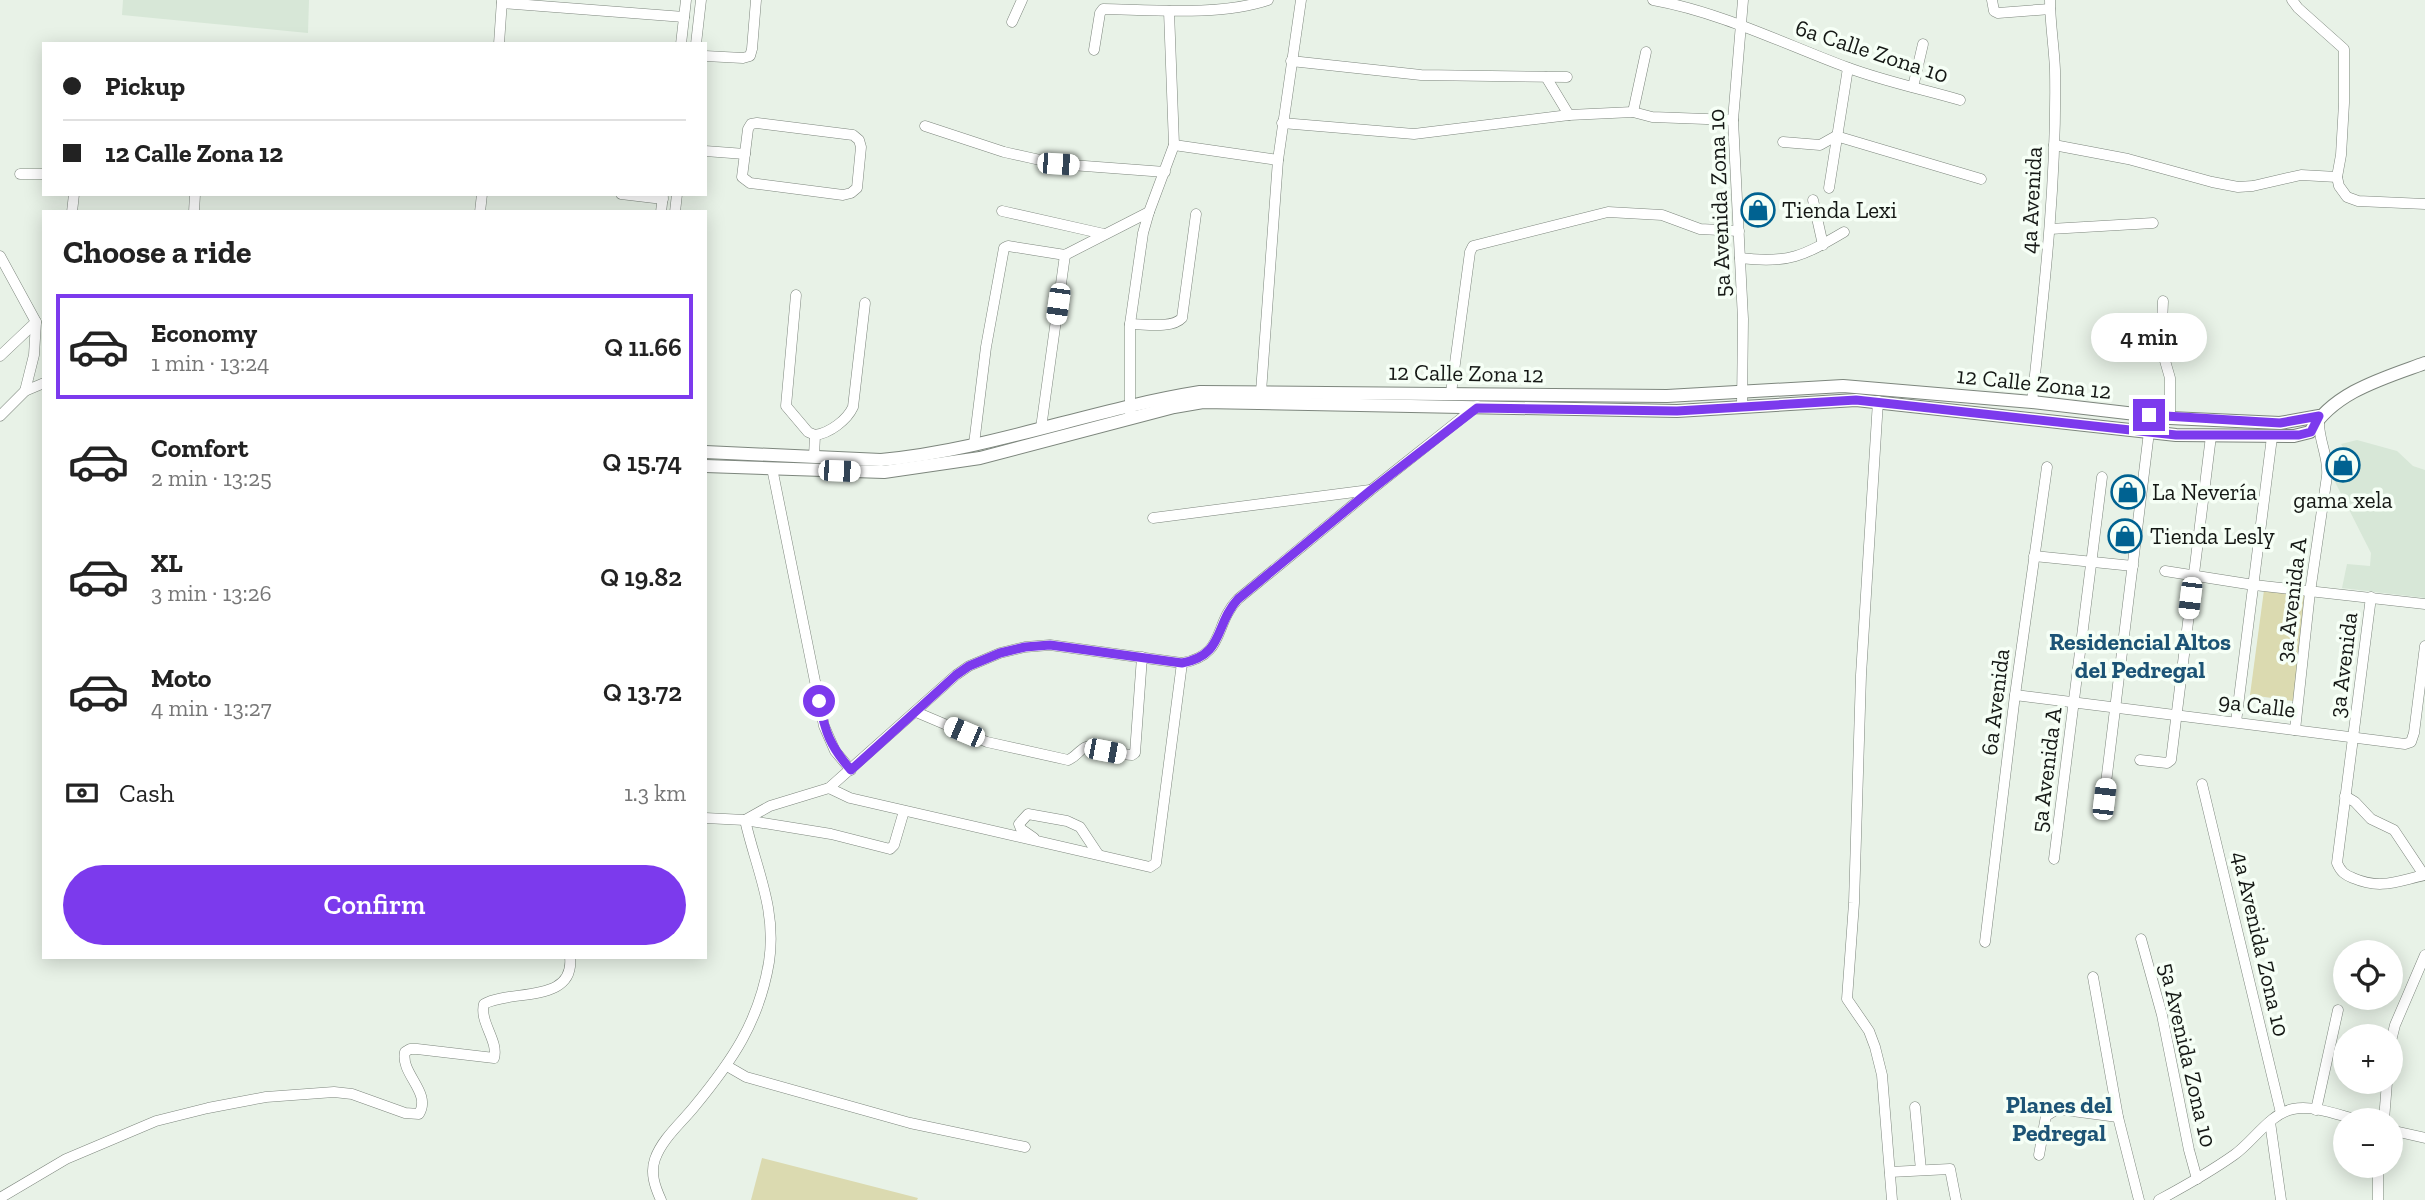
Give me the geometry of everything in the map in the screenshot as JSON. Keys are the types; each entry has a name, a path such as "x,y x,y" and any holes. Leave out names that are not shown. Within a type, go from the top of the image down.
{"street":[{"path":"681,42 686,0"},
{"path":"696,42 701,0"},
{"path":"707,56 750,56 756,0"},
{"path":"1013,22 1023,0"},
{"path":"1094,50 1101,11 1136,5 1169,11 1206,4 1255,5 1268,0"},
{"path":"1261,392 1278,160 1301,0"},
{"name":"6a Calle Zona 10","path":"1653,0 1675,4 1741,25 1848,68 1960,100"},
{"name":"5a Avenida Zona 10","path":"1742,0 1733,120 1740,258 1742,399"},
{"path":"1992,0 1994,10 1998,13 2050,4"},
{"path":"2292,0 2341,45 2346,55 2341,155 2337,177 2339,186 2347,197 2358,201 2425,204"},
{"path":"499,42 502,1 684,17"},
{"name":"4a Avenida","path":"2032,402 2050,229 2054,145 2055,68 2050,4"},
{"path":"1130,412 1130,324 1149,212 1174,145 1169,11"},
{"path":"1913,87 1923,44"},
{"path":"1633,112 1646,52"},
{"path":"1291,61 1421,75 1567,78"},
{"path":"1829,188 1848,68"},
{"path":"1546,77 1569,115"},
{"path":"1282,123 1414,134 1569,115 1633,112 1653,117 1733,120"},
{"path":"751,124 853,135 859,140 861,147 857,188 843,195 750,183 742,177 745,154 751,124"},
{"path":"925,126 1004,152 1058,164 1165,172"},
{"path":"1783,142 1820,145 1836,136 1981,179"},
{"path":"1174,145 1278,160"},
{"path":"2054,145 2128,159 2238,187 2301,175 2337,177"},
{"path":"707,151 745,154"},
{"path":"20,174 42,174"},
{"path":"1813,200 1823,245"},
{"path":"1002,211 1104,234"},
{"path":"974,444 986,347 1004,248 1008,246 1065,255 1149,212"},
{"path":"1451,393 1473,246 1608,212 1662,215 1700,229 1739,231"},
{"path":"1130,324 1171,324 1182,318 1196,214"},
{"path":"2050,229 2153,223"},
{"path":"1740,258 1756,260 1796,257 1844,232"},
{"path":"1041,428 1065,255"},
{"path":"0,256 36,322 34,355 25,391"},
{"path":"796,295 786,406 808,432 815,435 824,433 844,420 853,407 865,303"},
{"path":"2163,301 2161,347 2170,378 2170,418"},
{"path":"0,356 36,322"},
{"path":"2319,416 2346,396 2425,363"},
{"path":"0,416 25,391 42,384"},
{"name":"12 Calle Zona 12","path":"707,453 881,460 974,444 1041,428 1203,402 1677,411 1742,399 1843,386 2149,432 2211,436 2299,435 2311,432 2319,416"},
{"name":"12 Calle Zona 12","path":"707,466 884,472 980,458 1200,392 2032,402 2170,418 2280,423 2319,416"},
{"path":"745,820 770,806 829,788 956,675 969,666 1012,650 1050,645 1182,663 1196,659 1212,648 1226,615 1238,599 1371,490 1477,408 1478,394"},
{"path":"1878,401 1861,661 1854,903 1847,999 1869,1031 1882,1075 1892,1200"},
{"name":"3a Avenida A","path":"2295,730 2310,592 2327,476 2328,461 2319,434 2319,416"},
{"path":"2104,799 2149,432"},
{"path":"814,457 815,435"},
{"path":"2140,760 2169,762 2211,436"},
{"path":"2236,722 2272,437"},
{"name":"6a Avenida","path":"1985,942 2015,695 2047,467"},
{"path":"772,468 824,726 835,751 851,770"},
{"name":"5a Avenida A","path":"2054,859 2102,477"},
{"path":"1153,518 1371,490"},
{"path":"2034,556 2133,566"},
{"path":"2165,571 2310,592 2425,604"},
{"name":"3a Avenida","path":"2371,597 2337,859 2341,872 2367,884 2379,886 2425,875"},
{"name":"9a Calle","path":"2015,695 2401,744 2411,742 2414,733 2425,646"},
{"path":"916,712 988,742 1068,760 1091,746 1132,755 1135,753 1142,657"},
{"path":"829,788 850,798 1150,867 1156,863 1182,663"},
{"name":"4a Avenida Zona 10","path":"2202,784 2281,1113"},
{"path":"2345,796 2355,802 2371,819 2394,831 2425,875"},
{"path":"707,818 745,820 831,834 890,849 894,845 904,811"},
{"path":"1039,841 1021,829 1020,821 1024,816 1034,814 1080,827 1098,854"},
{"path":"661,1200 653,1174 658,1152 727,1066 751,1025 767,972 770,954 768,898 745,820"},
{"name":"5a Avenida Zona 10","path":"2141,939 2162,1015 2197,1180"},
{"path":"2396,1024 2425,954"},
{"path":"0,1198 66,1159 156,1121 208,1108 266,1097 334,1092 352,1094 405,1113 419,1114 422,1109 421,1097 405,1065 405,1052 417,1049 494,1058 495,1049 483,1012 484,1004 498,999 545,992 560,986 569,973 570,959"},
{"path":"2093,977 2118,1116 2139,1200"},
{"path":"2316,1110 2338,1010"},
{"path":"727,1066 746,1077 910,1123 1025,1147"},
{"path":"1915,1107 1921,1170"},
{"path":"2039,1155 2046,1116 2050,1112 2057,1109 2118,1116"},
{"path":"2159,1200 2197,1180 2237,1153 2281,1113 2294,1109 2333,1114"},
{"path":"2270,1122 2281,1200"},
{"path":"2403,1133 2425,1138"},
{"path":"1889,1172 1950,1169 1956,1200"},
{"path":"2378,1178 2378,1200"}],"shaded area":[{"path":"123,0 309,0 308,33 122,15"},
{"path":"2357,440 2397,451 2413,466 2425,470 2425,598 2342,588 2347,564 2370,566 2371,553 2334,480 2354,464 2341,444"}],"green space":[{"path":"2264,590 2313,596 2300,702 2250,695"},
{"path":"762,1158 918,1198 751,1200"}],"place":[{"name":"Tienda Lexi","path":"1758,210"},
{"name":"gama xela","path":"2343,465"},
{"name":"La Nevería","path":"2128,492"},
{"name":"Tienda Lesly","path":"2125,536"}],"district":[{"name":"Residencial Altos del Pedregal","path":"2140,656"},
{"name":"Planes del Pedregal","path":"2059,1119"}],"route":[{"path":"819,701 824,726 835,751 851,770 956,675 969,666 1000,653 1050,645 1182,663 1196,659 1216,643 1222,623 1238,599 1371,490 1477,408 1677,411 1856,400 2176,435 2272,437 2311,432 2319,416 2280,423 2149,415"}]}
